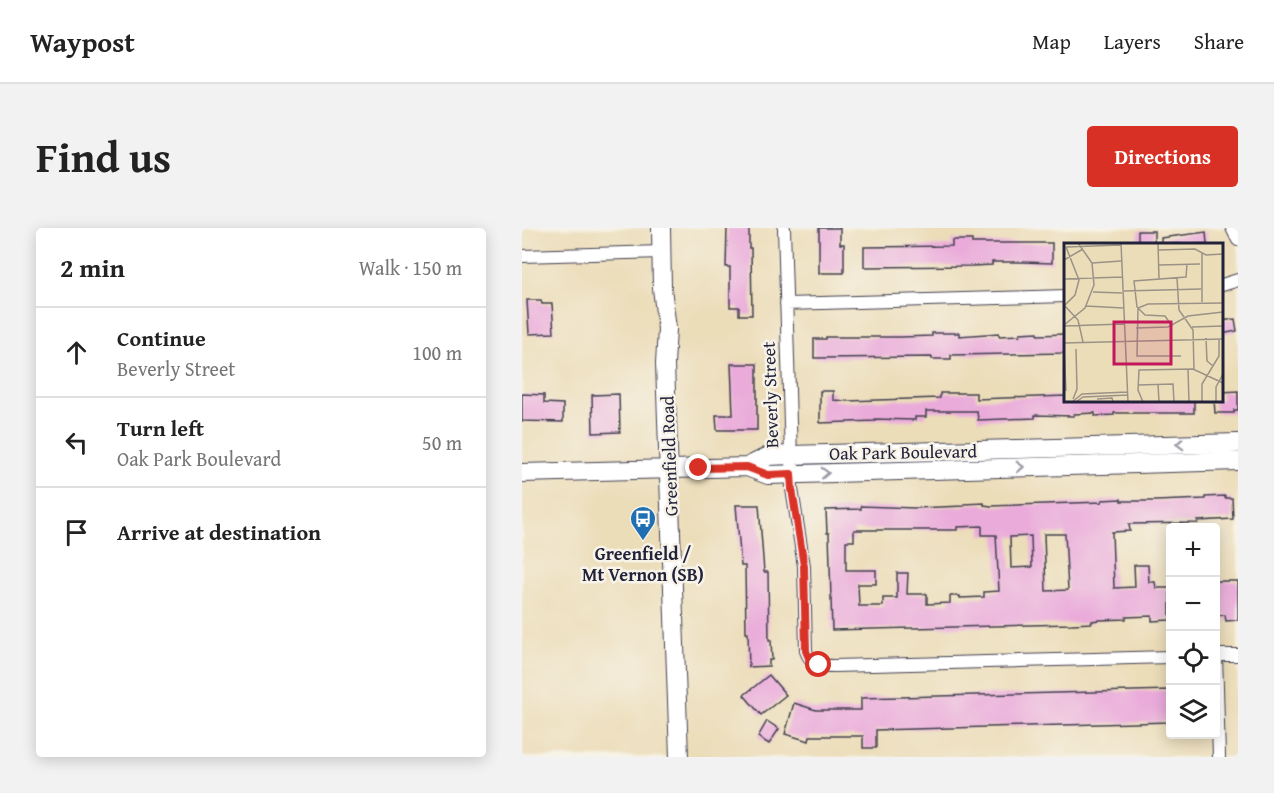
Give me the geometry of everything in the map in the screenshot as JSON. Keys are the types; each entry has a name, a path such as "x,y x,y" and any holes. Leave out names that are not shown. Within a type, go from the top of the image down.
{"street":[{"name":"Greenfield Road","path":"661,228 662,288 667,329 665,364 679,757"},
{"name":"Beverly Street","path":"784,228 791,474 804,566 806,651 809,658 815,664 834,666 1166,657"},
{"path":"1232,228 1238,240"},
{"path":"522,256 662,252"},
{"path":"1223,284 1238,280"},
{"path":"786,304 1064,296"},
{"name":"Oak Park Boulevard","path":"522,473 747,467 768,475 1063,457 1238,443"},
{"name":"Oak Park Boulevard","path":"747,467 769,456 790,455 1238,461"},
{"path":"1220,655 1238,655"},
{"path":"1217,685 1219,757"}],"building":[{"path":"727,228 749,228 752,315 739,315 739,307 730,307 730,267 726,267"},
{"path":"819,228 840,228 840,244 844,244 844,273 819,273"},
{"path":"1138,231 1154,231 1154,243 1138,243"},
{"path":"1206,232 1207,243 1161,243 1161,238"},
{"path":"952,240 972,240 972,243 1052,243 1052,263 992,262 992,265 972,266 864,267 864,247 952,246"},
{"path":"527,300 541,300 542,304 552,304 554,333 529,334"},
{"path":"1235,319 1237,331 1223,334 1223,321"},
{"path":"932,333 959,333 959,336 999,333 999,336 1020,335 1020,333 1064,334 1064,353 951,355 951,359 932,359 932,357 814,358 814,339 826,339 826,337 932,336"},
{"path":"731,364 757,364 757,430 717,430 716,415 733,415"},
{"path":"820,391 833,391 833,400 847,401 940,398 940,393 976,393 976,399 1064,396 1064,402 1194,402 1194,413 1114,413 1114,415 1095,416 1095,413 978,420 977,411 926,411 926,417 915,417 915,420 875,419 875,421 820,423"},
{"path":"1238,391 1238,410 1234,410 1234,413 1215,413 1214,402 1223,402 1223,392"},
{"path":"522,394 544,395 544,403 563,404 563,422 522,421"},
{"path":"619,394 620,432 593,433 592,395"},
{"path":"1225,496 1225,498 1232,498 1233,519 1198,521 1198,523 1129,524 1130,531 1112,532 1114,588 1135,587 1134,565 1148,565 1149,582 1155,582 1156,588 1166,588 1166,620 1152,621 1152,616 1072,624 832,630 829,533 827,533 826,510 861,509 861,506 915,508 984,503 984,505 991,506 1102,502 1102,500 1121,499 1121,501 1156,501 1205,499 1205,497","holes":["982,526 982,535 996,535 999,591 984,592 984,597 950,596 950,603 927,604 927,594 907,594 908,573 897,573 897,598 883,598 883,606 859,606 858,584 876,584 876,570 846,570 846,541 854,541 854,530 957,530 957,527","1044,534 1065,534 1068,590 1046,591","1031,536 1032,567 1011,568 1010,537"]},
{"path":"736,505 759,505 764,572 768,572 769,640 771,640 772,660 769,660 769,666 749,667 745,566 741,566"},
{"path":"1220,581 1238,581 1238,620 1226,621 1225,615 1220,616"},
{"path":"769,675 786,695 761,715 744,695"},
{"path":"1166,690 1166,722 876,730 876,748 863,748 863,736 810,736 809,741 785,734 794,703 816,710 861,710 861,698"},
{"path":"767,721 779,729 769,744 758,737"}],"place":[{"name":"Greenfield / Mt Vernon (SB)","path":"643,542"}],"route":[{"path":"699,468 747,467 768,475 791,474 804,566 806,651 809,658 819,665"}]}
